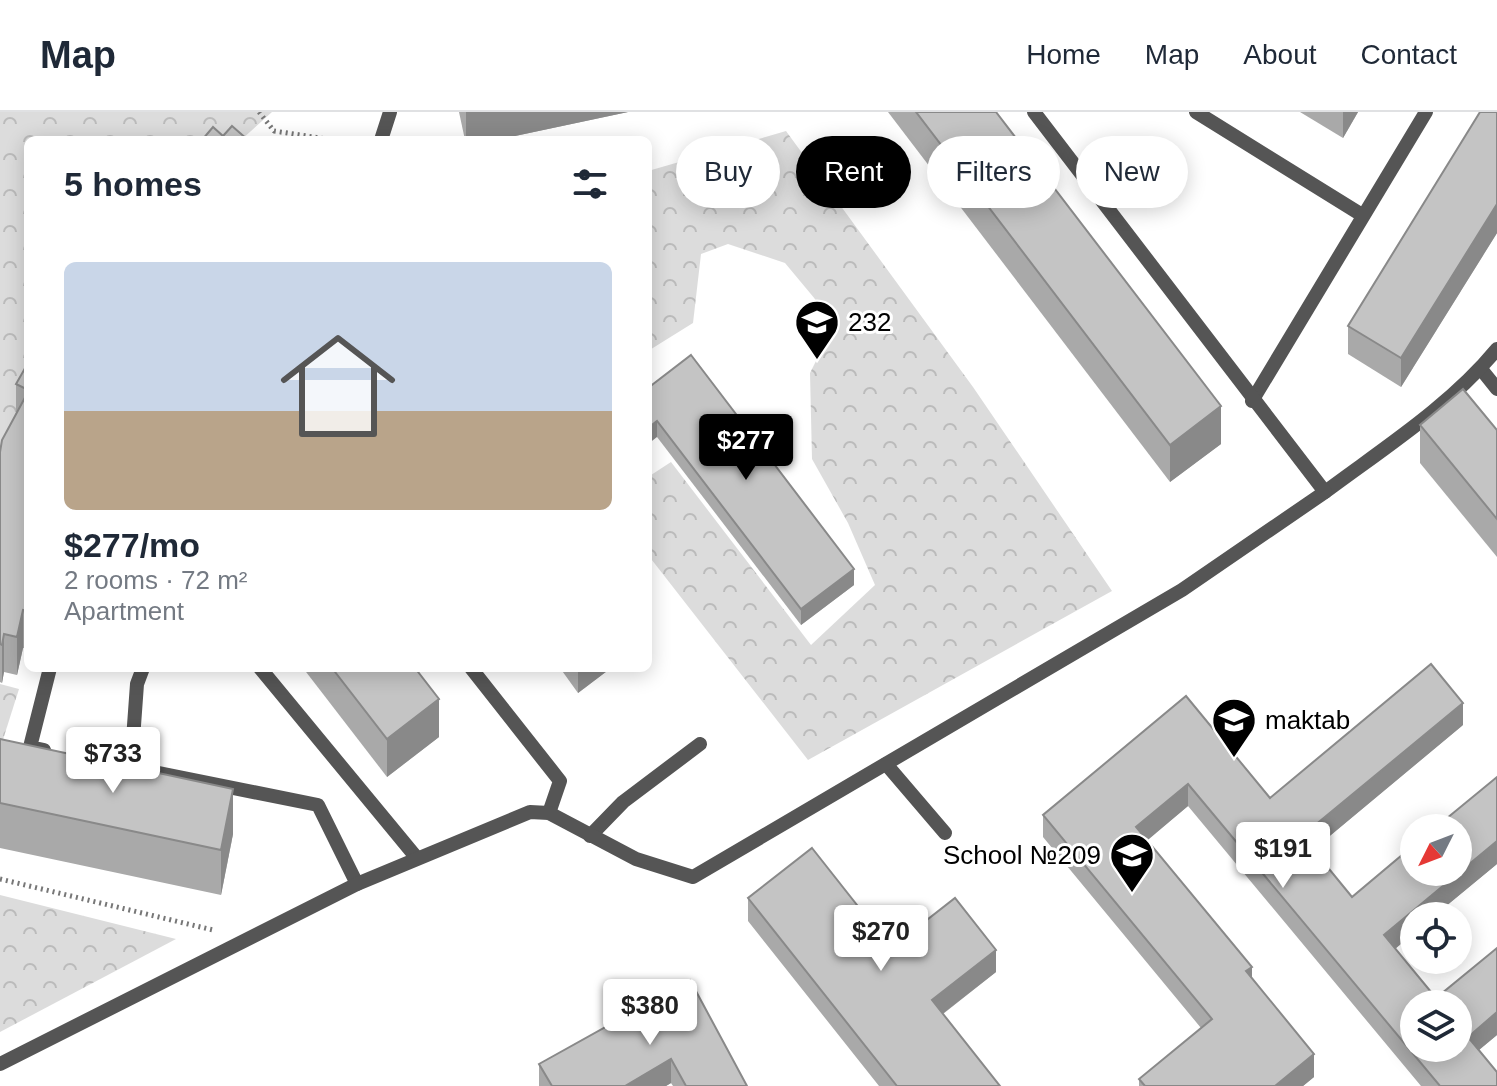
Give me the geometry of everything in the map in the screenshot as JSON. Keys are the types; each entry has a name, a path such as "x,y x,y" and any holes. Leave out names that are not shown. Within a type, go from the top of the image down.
{"lane":[{"path":"382,136 390,112"},
{"path":"1034,112 1252,401 1325,492"},
{"path":"1196,112 1362,215"},
{"path":"1252,401 1426,112"},
{"path":"0,1064 357,884 530,812 549,813 636,859 693,877 1182,590 1325,492 1415,425 1481,369 1497,349"},
{"path":"1481,369 1497,389"},
{"path":"49,672 30,747 59,753"},
{"path":"142,672 123,766 318,805 357,884"},
{"path":"263,672 416,857"},
{"path":"474,672 560,781 549,813"},
{"path":"590,836 623,802 700,744"},
{"path":"886,764 945,833"}],"path":[{"path":"259,112 274,131 307,136"},
{"path":"0,879 249,939"}],"green space":[{"path":"0,112 272,112 245,136 24,136 24,413 0,493"},
{"path":"786,131 796,145 796,208 842,208 973,387 1112,591 808,760 652,560 652,474 671,462 811,645 875,585 848,523 812,459 810,373 835,323 785,263 728,244 701,254 693,323 652,349 652,170 676,163 676,208 780,208 780,136 769,136"},
{"path":"0,684 19,689 0,749"},
{"path":"0,895 176,939 0,1032"}],"building":[{"path":"916,112 996,112 1014,136 934,136"},
{"path":"1480,112 1497,112 1497,204 1401,358 1348,326"},
{"path":"232,126 243,136 223,136"},
{"path":"213,127 223,136 205,136"},
{"path":"1060,196 1221,406 1170,445 989,208 1060,208"},
{"path":"691,355 854,569 801,609 657,421 652,425 652,385"},
{"path":"24,370 24,388 16,384"},
{"path":"1463,389 1497,430 1497,519 1420,425"},
{"path":"24,399 24,610 17,637 4,634 2,645 0,452 2,440"},
{"name":"School №209","path":"1431,664 1463,703 1302,836 1352,897 1400,857 1400,886 1443,886 1424,902 1400,902 1400,922 1384,935 1400,954 1400,974 1416,974 1429,990 1400,990 1400,1038 1188,784 1136,827 1252,967 1246,971 1314,1054 1275,1086 1145,1086 1139,1079 1212,1019 1043,815 1186,696 1270,798"},
{"path":"335,672 418,672 439,699 387,739"},
{"path":"0,739 233,789 221,850 0,803"},
{"name":"School №209","path":"1497,777 1497,841 1472,862 1472,814 1452,814"},
{"path":"812,848 891,948 955,898 996,950 932,1000 1000,1086 897,1086 748,898"},
{"name":"School №209","path":"1497,948 1497,1012 1472,1034 1472,990 1446,990 1465,974 1472,974 1472,968"},
{"path":"690,980 747,1086 686,1086 671,1059 625,1086 552,1086 539,1064"},
{"name":"School №209","path":"1472,1042 1497,1072 1497,1086 1440,1086 1420,1062 1472,1062"}],"place":[{"name":"232","path":"817,361"},
{"name":"maktab","path":"1234,759"},
{"name":"School №209","path":"1132,894"}]}
